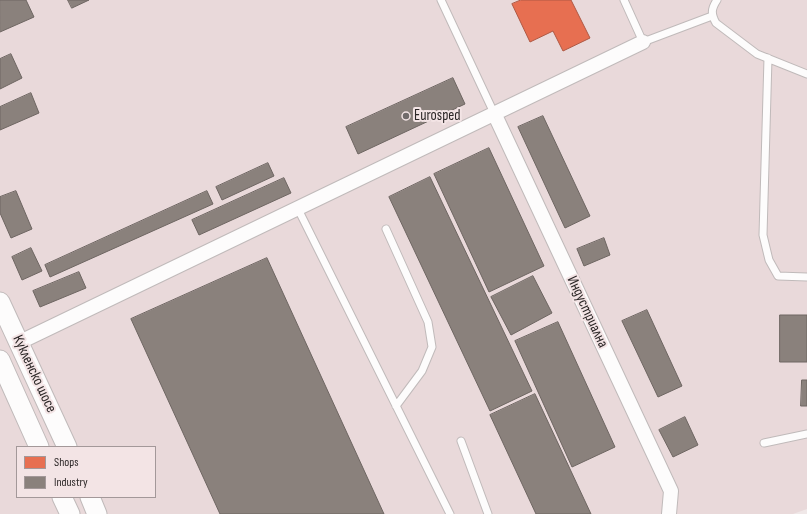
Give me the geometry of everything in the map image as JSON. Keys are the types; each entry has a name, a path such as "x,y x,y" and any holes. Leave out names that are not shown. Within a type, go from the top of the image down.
{"main road":[{"name":"Кукленско шосе","path":"0,302 20,342 67,446"},
{"name":"Кукленско шосе","path":"0,360 39,446"},
{"path":"62,498 70,514"},
{"path":"90,498 97,514"}],"street":[{"path":"20,342 643,42"},
{"name":"Индустриална","path":"494,113 670,490 669,514"}],"lane":[{"path":"441,0 494,113"},
{"path":"624,0 643,42 712,16"},
{"path":"717,0 712,7 712,16 716,23 722,28 757,54 807,74"},
{"path":"768,58 763,235 769,260 778,276 807,277"},
{"path":"298,209 450,514"},
{"path":"386,229 428,322 432,347 422,371 396,406"},
{"path":"764,443 807,434"},
{"path":"461,441 488,514"}],"shaded area":[{"path":"0,0 807,0 807,509 793,514 0,514"}],"building: Shops":[{"path":"521,0 571,0 590,38 563,51 553,31 530,42 512,4"}],"building: Industry":[{"path":"0,0 26,0 34,17 0,32"},
{"path":"68,0 89,0 72,8"},
{"path":"11,54 22,78 0,89 0,59"},
{"name":"Eurosped","path":"453,78 465,104 358,154 346,127"},
{"path":"31,93 39,113 0,130 0,107"},
{"path":"543,116 590,216 565,228 518,127"},
{"path":"489,148 544,266 489,292 434,174"},
{"path":"268,163 274,176 222,200 216,187"},
{"path":"430,177 532,391 490,411 389,197"},
{"path":"284,178 291,193 199,235 192,220"},
{"path":"16,191 32,229 11,238 0,213 0,197"},
{"path":"207,191 213,204 50,277 45,265"},
{"path":"604,238 610,255 584,266 577,249"},
{"path":"31,248 42,271 22,280 12,257"},
{"path":"267,258 384,514 220,514 131,319"},
{"path":"79,272 86,288 40,307 33,291"},
{"path":"533,276 552,313 511,335 491,297"},
{"path":"647,310 682,386 658,397 622,321"},
{"path":"780,315 807,315 807,362 780,362"},
{"path":"558,322 615,447 572,467 515,341"},
{"path":"802,380 807,380 807,406 801,406"},
{"path":"535,394 591,514 536,514 490,415"},
{"path":"685,417 698,445 673,457 659,430"}],"place":[{"name":"Eurosped","path":"406,116"}]}
